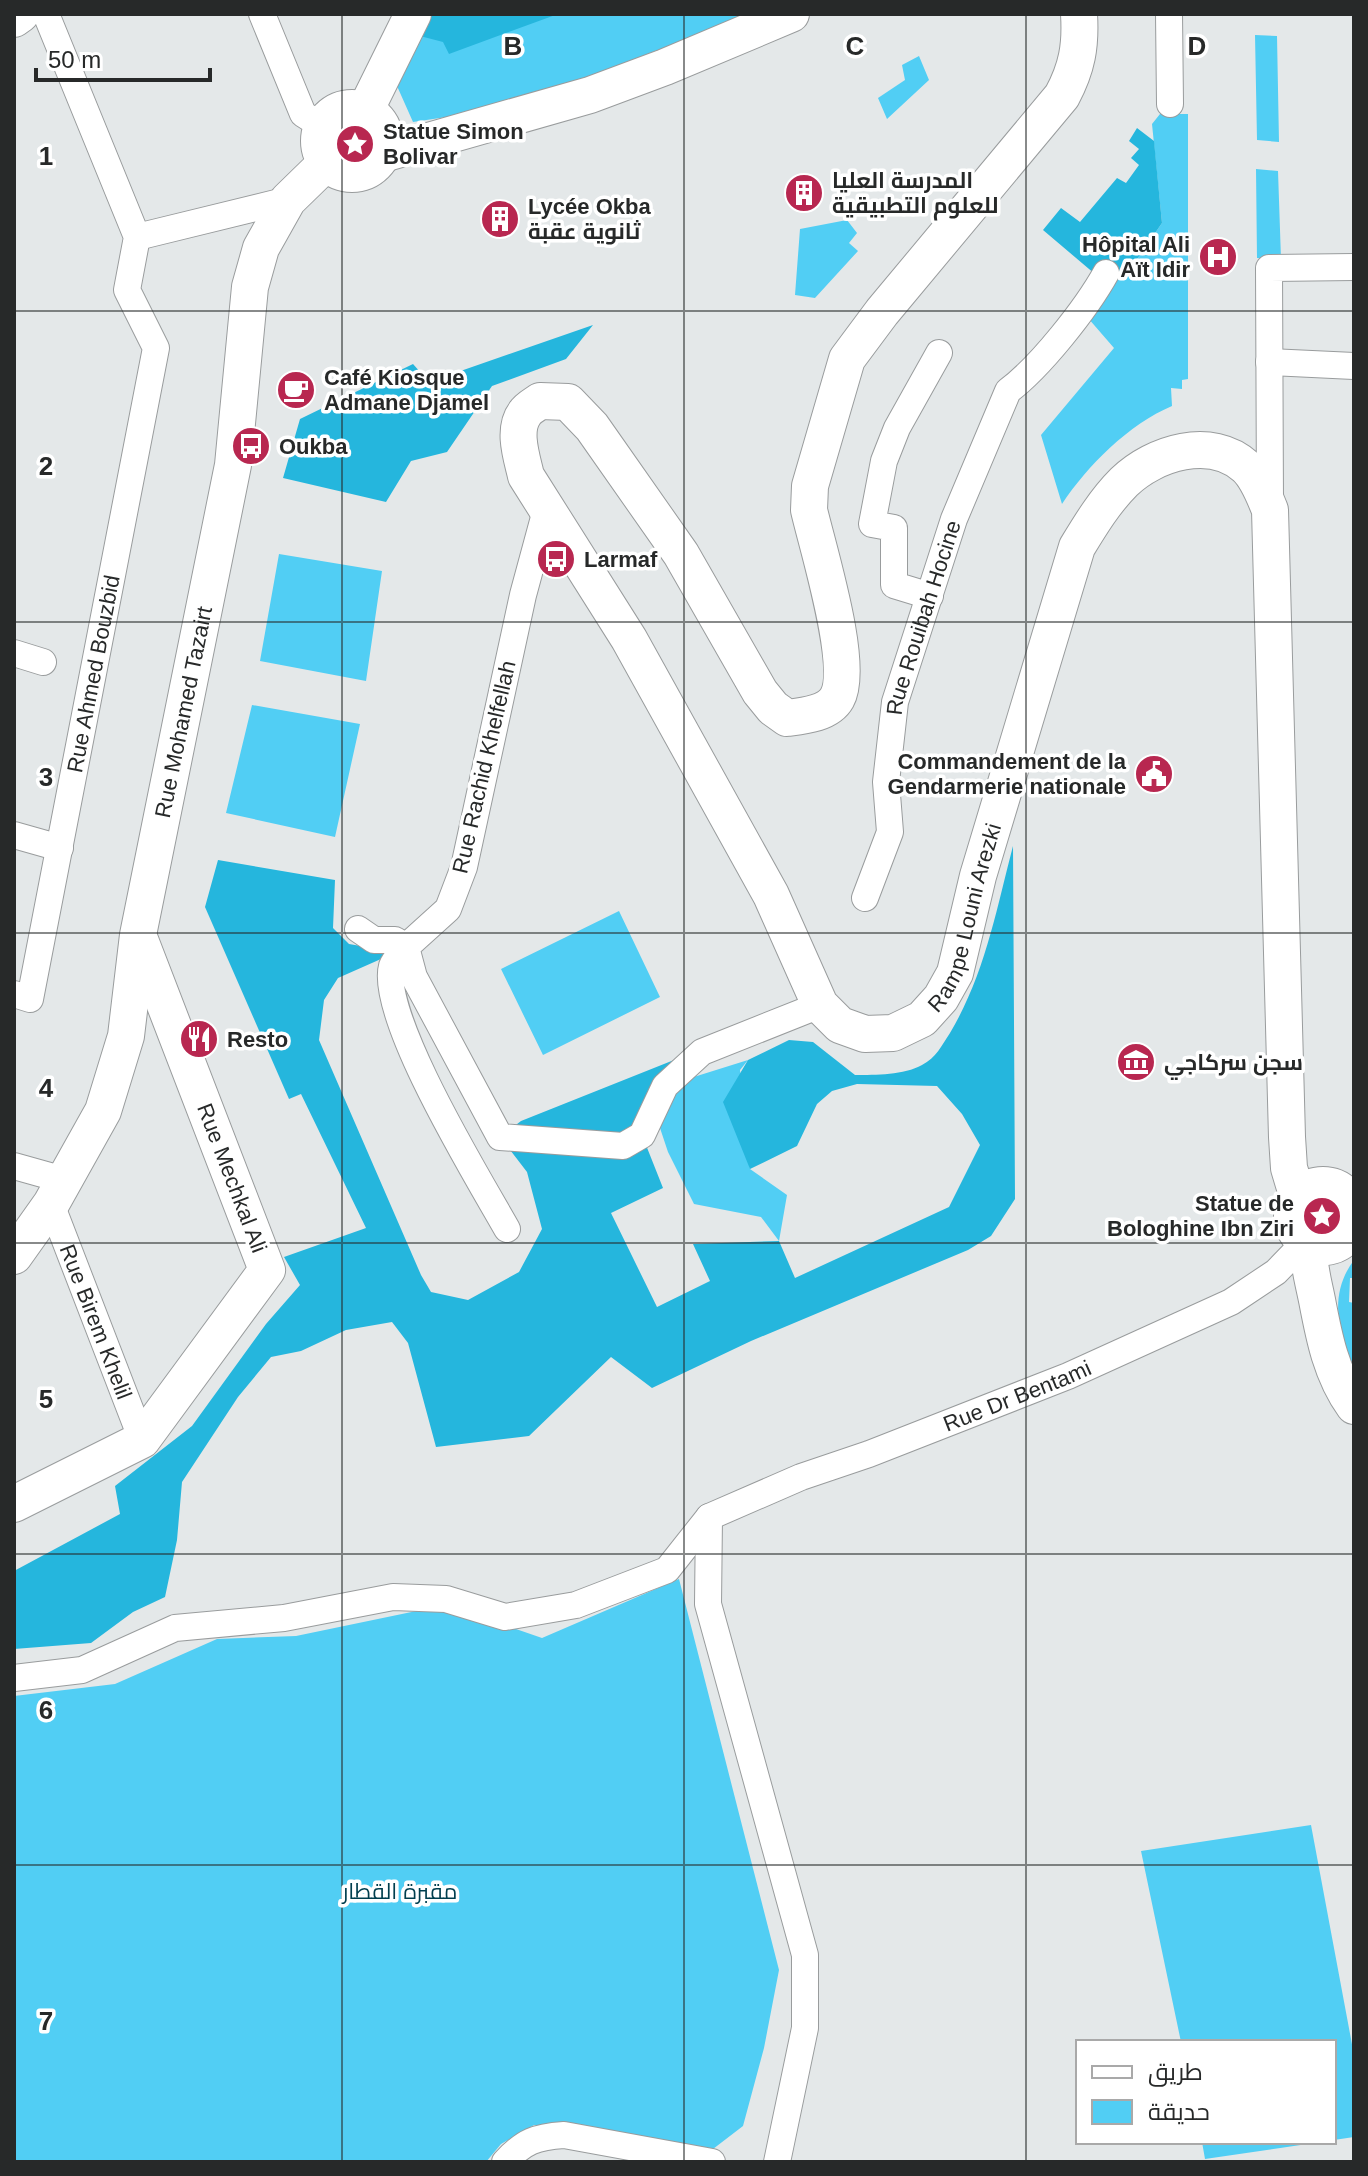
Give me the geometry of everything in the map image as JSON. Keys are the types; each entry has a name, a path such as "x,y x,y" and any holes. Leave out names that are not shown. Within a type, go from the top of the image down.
{"street":[{"path":"14,19 21,14"},
{"path":"46,14 137,237 288,200"},
{"path":"262,14 303,114 322,126"},
{"path":"365,111 413,14"},
{"path":"383,154 590,95 791,14"},
{"name":"Rampe Louni Arezki","path":"1079,14 1075,72 1062,96 882,312 847,359 810,486 809,510 843,656 842,685 836,701 805,716 787,718 773,708 760,692 681,554 592,427 568,402 540,401 524,413 519,431 526,476 629,639 771,895 820,1005 840,1025 865,1034 893,1033 922,1019 941,998 955,973 978,876 1077,547 1101,509 1123,483 1142,467 1166,455 1187,450 1230,457 1247,468 1270,510"},
{"path":"1169,14 1170,104"},
{"path":"356,108 365,111 379,122 383,130 383,154 366,172 342,174 326,163 318,141 322,126 336,112 356,108"},
{"name":"Rue Mohamed Tazairt","path":"14,1256 57,1192 103,1111 126,1036 138,935 233,465 250,287 261,248 288,200 326,163"},
{"name":"Rue Ahmed Bouzbid","path":"22,996 60,848 156,348 127,290 137,237"},
{"path":"1314,1192 1289,1168 1287,1137 1270,510 1269,268 1354,267"},
{"name":"Rue Rouibah Hocine","path":"865,898 890,832 886,782 895,702 954,519 1008,391 1025,379 1094,294 1106,273"},
{"path":"930,596 894,585 894,528 872,524 884,461 892,439 939,353"},
{"path":"1269,362 1354,366"},
{"name":"Rue Rachid Khelfellah","path":"406,947 448,909 464,867 523,595 546,510"},
{"path":"14,653 43,662"},
{"path":"14,835 60,848"},
{"path":"358,929 374,940 395,940 406,947 414,977 500,1137 623,1146 642,1135 665,1086 702,1052 820,1005"},
{"name":"Rue Mechkal Ali","path":"14,1504 142,1440 267,1270 138,935"},
{"path":"406,947 392,965 391,990 396,1012 429,1088 507,1229"},
{"path":"14,1166 57,1192"},
{"path":"1331,1234 1298,1235 1292,1216 1314,1192 1338,1189 1350,1201 1331,1234 1309,1270 1332,1365 1354,1406"},
{"name":"Rue Birem Khelil","path":"57,1192 142,1440"},
{"name":"Rue Dr Bentami","path":"709,1517 801,1477 869,1454 1068,1376 1231,1302 1331,1234"},
{"path":"14,1678 82,1670 175,1628 284,1618 393,1597 446,1599 505,1617 576,1605 667,1570 709,1517"},
{"path":"709,1517 708,1604 805,1955 805,2028 777,2162"},
{"path":"505,2162 519,2146 544,2136 564,2135 712,2162"}],"green space":[{"path":"430,14 751,14 575,82 487,111 413,122 397,86"},
{"path":"1255,35 1277,36 1279,142 1257,140"},
{"path":"919,56 929,80 887,119 878,98 905,80 902,65"},
{"path":"1160,114 1188,114 1188,379 1182,380 1182,389 1171,388 1172,406 1140,424 1110,448 1062,504 1041,435 1114,348 1088,318 1109,284 1131,268 1162,223 1152,124"},
{"path":"1256,169 1278,171 1281,259 1257,258"},
{"path":"847,220 857,233 849,243 858,251 815,298 795,295 800,229"},
{"path":"279,554 382,571 366,681 260,661"},
{"path":"252,705 360,724 335,837 226,813"},
{"path":"619,911 660,997 543,1055 501,969"},
{"path":"748,1060 740,1070 750,1169 787,1195 779,1241 761,1217 694,1204 668,1152 659,1125 665,1086"},
{"path":"1322,1198 1334,1203 1339,1215 1334,1227 1322,1232 1310,1227 1305,1215 1310,1203"},
{"path":"1354,1260 1349,1302 1354,1303 1354,1367 1343,1340 1338,1313 1341,1286"},
{"name":"مقبرة القطار","path":"679,1579 779,1970 764,2048 743,2126 713,2149 676,2154 599,2134 534,2125 501,2144 486,2162 14,2162 14,1696 115,1684 217,1639 296,1636 426,1609 472,1614 542,1638"},
{"path":"1311,1825 1354,2055 1354,2137 1336,2140 1336,2040 1181,2040 1141,1851"},
{"path":"1202,2144 1307,2144 1205,2159"}],"shaded area":[{"path":"430,14 558,14 449,54 443,42 420,36"},
{"path":"1137,128 1154,141 1162,223 1131,268 1102,280 1043,230 1061,208 1080,222 1117,178 1126,183 1139,165 1131,158 1139,149 1129,141"},
{"path":"593,325 566,359 492,386 447,452 411,461 386,502 283,478 300,419 413,364 429,382"},
{"path":"1013,846 1015,1199 991,1236 968,1250 751,1341 652,1388 611,1357 529,1436 436,1447 408,1343 392,1322 346,1330 301,1351 271,1357 238,1397 182,1482 177,1540 165,1597 133,1612 91,1643 14,1649 14,1571 120,1514 115,1486 192,1426 266,1324 300,1285 284,1257 366,1228 301,1094 289,1099 205,907 218,860 335,880 333,928 349,944 378,949 390,955 338,978 324,1000 319,1040 431,1292 468,1300 519,1272 542,1229 527,1172 500,1137 521,1121 679,1058 642,1135 663,1188 611,1213 657,1307 710,1281 693,1244 779,1241 795,1278 949,1207 980,1145 962,1114 937,1086 857,1084 832,1091 817,1104 797,1146 750,1169 723,1102 748,1060 789,1040 813,1042 855,1075 907,1071 931,1059 962,1011 981,965"}],"place":[{"name":"Statue Simon Bolivar","path":"355,144"},
{"name":"المدرسة العليا للعلوم التطبيقية","path":"804,193"},
{"name":"Lycée Okba ثانوية عقبة","path":"500,219"},
{"name":"Hôpital Ali Aït Idir","path":"1218,257"},
{"name":"Café Kiosque Admane Djamel","path":"296,390"},
{"name":"Oukba","path":"251,446"},
{"name":"Larmaf","path":"556,559"},
{"name":"Commandement de la Gendarmerie nationale","path":"1154,774"},
{"name":"Resto","path":"199,1039"},
{"name":"سجن سركاجي","path":"1136,1062"},
{"name":"Statue de Bologhine Ibn Ziri","path":"1322,1216"}]}
